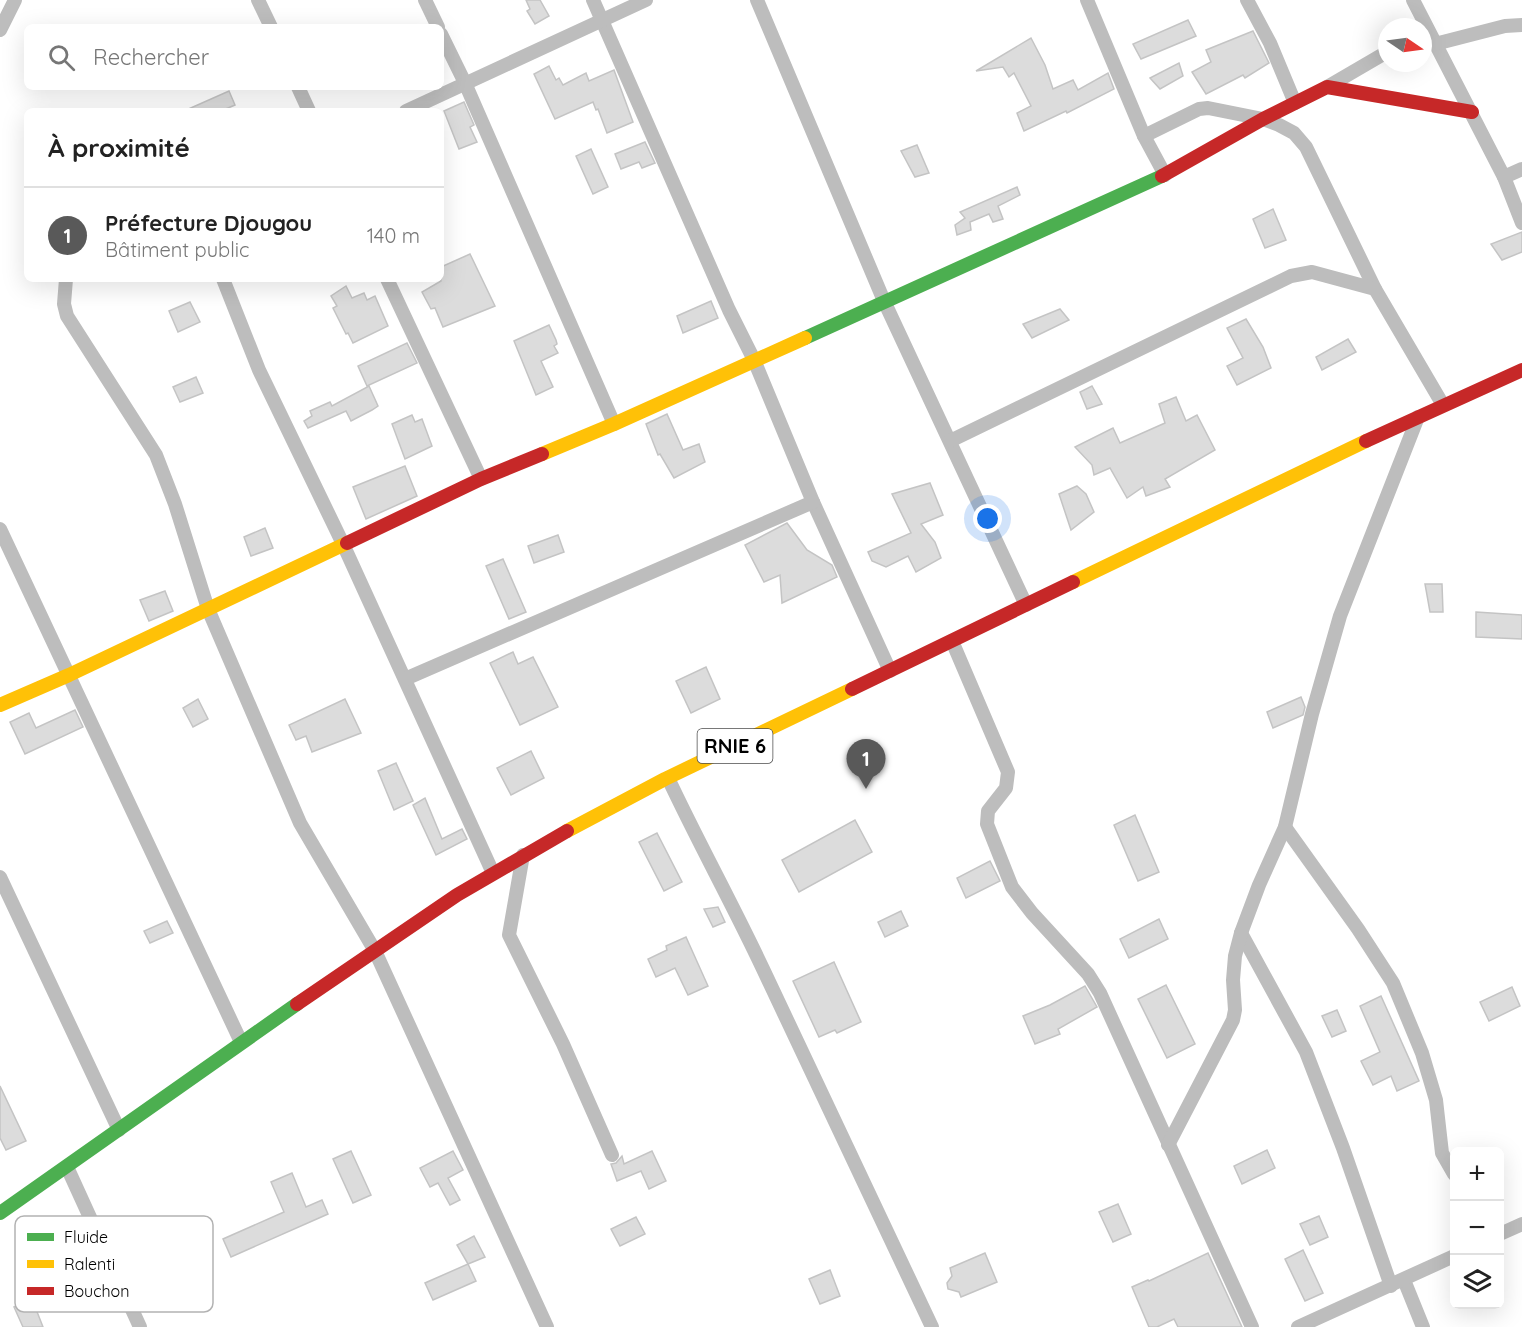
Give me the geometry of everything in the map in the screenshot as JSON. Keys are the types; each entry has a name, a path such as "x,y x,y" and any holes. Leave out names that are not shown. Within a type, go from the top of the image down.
{"main road":[{"path":"0,705 69,675 481,479 614,424 1164,175 1263,119 1326,87 1472,112"},
{"name":"RNIE 6","path":"0,1213 241,1042 523,855 668,778 890,670 1443,405 1522,370"}],"street":[{"path":"0,30 15,0"},
{"path":"258,0 270,24"},
{"path":"425,0 437,24"},
{"path":"593,0 729,310 754,360 813,502 890,670"},
{"path":"412,108 646,0"},
{"path":"757,0 884,301 1026,605"},
{"path":"1087,0 1144,136 1164,175"},
{"path":"1247,0 1270,43 1295,103"},
{"path":"1413,0 1420,18"},
{"path":"1435,44 1505,26 1522,25"},
{"path":"444,40 465,83 614,424"},
{"path":"1432,40 1472,112 1504,177 1522,223"},
{"path":"1326,87 1378,57"},
{"path":"299,90 308,108"},
{"path":"1144,136 1199,109 1214,108 1263,119 1294,133 1306,147 1375,289 1443,405"},
{"path":"1504,177 1522,170"},
{"path":"950,441 1291,276 1312,272 1375,289"},
{"path":"66,282 64,304 67,316 156,455 175,504 208,609 300,823 375,951 547,1327"},
{"path":"224,282 259,370 343,544 493,873"},
{"path":"388,282 481,479"},
{"path":"1168,1145 1233,1020 1235,1010 1234,956 1241,933 1284,827 1312,714 1340,616 1418,417"},
{"path":"405,679 813,502"},
{"path":"0,529 241,1042"},
{"path":"952,641 1008,772 1006,788 988,811 987,824 1012,887 1032,913 1089,974 1100,993 1252,1327"},
{"path":"668,778 696,837 735,909 932,1327"},
{"path":"1284,827 1358,928 1393,983 1422,1053 1436,1100 1442,1153 1450,1166"},
{"path":"523,855 509,935 612,1155"},
{"path":"0,877 119,1130"},
{"path":"1241,933 1306,1052 1397,1283 1423,1327"},
{"path":"67,1167 89,1216"},
{"path":"1504,1232 1522,1224"},
{"path":"1300,1327 1450,1258"},
{"path":"133,1312 140,1327"}],"building":[{"path":"526,0 540,0 549,16 535,24 527,11 530,9"},
{"path":"1188,20 1196,36 1141,59 1133,44"},
{"path":"1253,31 1269,63 1245,78 1243,75 1206,94 1192,72 1211,62 1206,50"},
{"path":"1031,38 1045,65 1053,89 1073,80 1078,90 1108,73 1114,89 1067,113 1066,111 1024,131 1017,113 1031,106 1014,73 1009,77 1003,67 976,71"},
{"path":"1179,63 1183,76 1160,89 1150,78"},
{"path":"549,66 556,80 559,78 563,85 586,73 589,81 614,70 633,122 607,133 593,102 555,119 534,74"},
{"path":"229,91 235,105 228,108 191,108"},
{"path":"464,102 474,125 470,127 477,142 459,149 444,111"},
{"path":"645,142 655,163 642,168 639,162 621,169 615,154"},
{"path":"917,145 929,173 915,177 901,151"},
{"path":"591,149 608,187 593,194 576,156"},
{"path":"1017,187 1020,195 998,206 1003,219 993,222 989,214 970,222 971,230 957,235 955,225 965,218 960,212"},
{"path":"1273,209 1286,240 1265,248 1253,219"},
{"path":"1522,232 1522,252 1502,260 1491,244"},
{"path":"470,254 495,306 443,327 435,308 431,309 422,292 439,282 444,282 444,266"},
{"path":"346,286 352,298 364,293 367,300 375,296 388,326 353,343 333,308 337,306 331,296"},
{"path":"711,301 718,318 683,333 677,316"},
{"path":"190,302 200,322 178,332 169,311"},
{"path":"1060,309 1069,320 1032,338 1023,324"},
{"path":"1246,319 1263,347 1271,368 1237,385 1227,366 1243,358 1227,328"},
{"path":"549,325 556,340 557,344 554,346 558,353 541,361 553,387 536,395 514,341"},
{"path":"1348,339 1356,352 1322,370 1316,357"},
{"path":"407,343 417,363 367,386 358,366"},
{"path":"196,377 203,393 180,402 173,387"},
{"path":"369,386 378,406 351,421 346,411 308,428 304,421 312,416 310,411 330,402 332,406"},
{"path":"1092,386 1102,404 1087,409 1080,392"},
{"path":"1176,397 1186,421 1197,415 1215,450 1165,479 1170,487 1146,496 1143,487 1127,498 1110,468 1094,475 1092,465 1075,447 1113,428 1120,443 1165,423 1159,404"},
{"path":"667,414 683,450 699,444 705,462 674,478 660,454 658,455 646,424"},
{"path":"412,415 415,422 422,419 432,446 405,459 392,424"},
{"path":"405,466 417,496 366,519 353,487"},
{"path":"930,483 943,515 921,524 935,542 941,558 916,572 908,556 886,567 872,561 868,552 911,533 892,494"},
{"path":"1077,486 1086,494 1094,512 1071,530 1059,494"},
{"path":"787,523 807,550 832,565 837,577 782,603 780,575 764,582 745,545"},
{"path":"265,528 273,548 251,556 244,537"},
{"path":"558,535 564,552 534,563 528,546"},
{"path":"503,559 526,612 509,619 486,566"},
{"path":"1425,584 1442,584 1443,612 1430,612"},
{"path":"165,591 173,611 149,621 140,600"},
{"path":"1476,612 1522,615 1522,639 1476,637"},
{"path":"513,652 518,664 533,657 558,707 520,725 490,663"},
{"path":"706,667 720,699 691,713 676,681"},
{"path":"1301,697 1305,707 1303,715 1273,728 1267,712"},
{"path":"198,699 208,719 193,727 183,708"},
{"path":"345,699 361,733 312,752 306,736 296,740 289,725"},
{"path":"75,710 83,727 25,754 10,722 29,713 36,728"},
{"path":"531,751 544,778 511,795 497,768"},
{"path":"396,763 413,801 394,810 378,771"},
{"path":"425,798 442,839 462,829 467,839 436,855 413,805"},
{"path":"1135,815 1159,872 1138,881 1114,825"},
{"path":"855,820 872,852 799,892 782,860"},
{"path":"657,833 682,882 664,891 639,842"},
{"path":"990,861 1000,881 966,898 957,878"},
{"path":"718,907 725,922 713,927 704,909"},
{"path":"901,911 908,926 885,937 878,922"},
{"path":"1159,919 1168,939 1129,958 1120,939"},
{"path":"167,921 173,933 150,943 144,931"},
{"path":"686,937 708,986 688,995 675,968 656,977 648,959 667,950 666,946"},
{"path":"834,962 861,1022 837,1033 835,1030 819,1037 793,981"},
{"path":"1166,985 1195,1044 1167,1058 1138,999"},
{"path":"1085,986 1097,1007 1058,1029 1060,1034 1035,1044 1023,1016 1050,1005"},
{"path":"1512,987 1520,1006 1489,1021 1480,1002"},
{"path":"1381,996 1419,1081 1397,1091 1391,1076 1373,1085 1361,1061 1380,1052 1360,1006"},
{"path":"1337,1010 1346,1031 1332,1037 1322,1016"},
{"path":"0,1086 26,1141 6,1150 0,1138"},
{"path":"1267,1150 1275,1168 1242,1184 1234,1166"},
{"path":"351,1151 371,1195 353,1203 333,1159"},
{"path":"453,1151 463,1170 448,1178 460,1200 450,1205 438,1183 430,1187 420,1168"},
{"path":"652,1151 666,1181 649,1189 641,1171 617,1181 611,1164 616,1163 622,1156 624,1164"},
{"path":"292,1173 306,1207 322,1200 328,1214 231,1257 223,1239 284,1212 271,1182"},
{"path":"1118,1204 1131,1234 1113,1242 1099,1212"},
{"path":"1319,1216 1328,1237 1310,1245 1300,1224"},
{"path":"636,1217 645,1234 620,1246 611,1229"},
{"path":"474,1236 485,1257 468,1264 457,1245"},
{"path":"1303,1250 1323,1293 1305,1301 1285,1259"},
{"path":"985,1253 997,1282 961,1297 959,1292 948,1289 947,1283 952,1276 950,1268"},
{"path":"1208,1253 1242,1327 1178,1327 1174,1319 1157,1327 1149,1327 1132,1287"},
{"path":"468,1264 476,1281 433,1300 425,1283"},
{"path":"830,1270 840,1296 820,1304 809,1279"},
{"path":"16,1312 37,1312 43,1327 23,1327"}],"traffic: fast":[{"path":"805,338 1162,176"},
{"path":"0,1213 297,1004"}],"traffic: slow":[{"path":"542,454 805,338"},
{"path":"1073,582 1366,441"},
{"path":"0,705 69,675 347,543"},
{"path":"567,831 665,779 852,689"}],"traffic: jam":[{"path":"1162,176 1263,119 1327,87 1472,112"},
{"path":"1366,441 1522,370"},
{"path":"347,543 481,479 542,454"},
{"path":"852,689 1073,582"},
{"path":"297,1004 457,895 567,831"}],"place":[{"name":"Préfecture Djougou","path":"866,789"}]}
